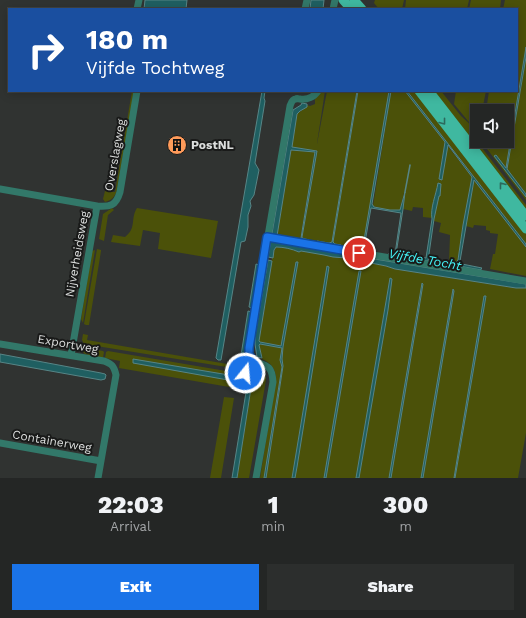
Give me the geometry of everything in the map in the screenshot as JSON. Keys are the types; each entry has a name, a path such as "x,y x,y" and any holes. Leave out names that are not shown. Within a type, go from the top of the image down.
{"main road":[{"path":"343,0 350,8"},
{"path":"354,0 361,8"},
{"path":"420,92 526,229"},
{"path":"430,92 526,216"}],"street":[{"name":"Overslagweg","path":"97,206 109,206 118,198 137,92"},
{"path":"256,478 273,382 271,371 266,365 257,362 249,354 249,348 272,238 290,106 295,95 305,100 311,98 317,92"},
{"name":"Nijverheidsweg","path":"0,189 97,206 71,356"},
{"path":"272,238 526,281"},
{"name":"Exportweg","path":"0,344 104,361 110,363 115,368 116,375 98,478"},
{"path":"245,373 248,366 257,362"},
{"name":"Containerweg","path":"0,443 101,461"}],"green space":[{"path":"375,0 404,0 402,8 378,8 374,3"},
{"path":"406,0 469,0 467,8 405,8"},
{"path":"471,0 501,0 500,8 469,8"},
{"path":"505,0 526,0 526,47 514,120 514,104 487,104 489,92 518,92 518,8 503,8"},
{"path":"526,57 526,194 507,169 511,148 514,148 514,128"},
{"path":"132,92 134,92 117,190 113,198 105,202 103,199 105,191 115,192"},
{"path":"320,92 325,92 317,144 327,92 357,92 332,242 329,243 302,238 317,151 292,147 297,114 307,105 310,106 315,104 315,99"},
{"path":"358,92 389,92 363,246 360,248 335,244 333,242"},
{"path":"391,92 406,92 445,142 439,179 442,179 447,145 472,177 458,260 455,263 449,262 450,235 439,232 441,223 434,221 436,193 432,218 423,217 423,208 413,207 412,211 403,209 404,193 400,210 390,211 373,206"},
{"path":"408,92 416,92 526,234 526,244"},
{"path":"434,92 442,92 461,116 470,124 470,139"},
{"path":"456,92 486,92 483,104 470,104 470,123 454,104"},
{"path":"477,148 482,148 526,205 526,211"},
{"path":"486,148 490,150 490,148 509,148 506,168 496,155 495,156 526,197 526,200"},
{"path":"291,150 315,152 300,241 277,236"},
{"path":"474,180 526,247 526,276 490,269 493,254 495,254 498,234 490,233 490,231 486,230 486,226 474,225 473,228 466,226"},
{"path":"112,208 114,210 108,215 104,241 99,239 103,214"},
{"path":"137,208 218,221 211,258 158,249 160,233 143,230 140,246 111,242 113,235 125,237 129,234"},
{"path":"277,241 526,282 526,433 518,478 455,478 486,296 484,296 454,478 423,478 453,290 421,478 391,478 422,283 389,478 359,478 388,310 390,278 356,478 326,478 361,271 359,271 324,478 295,478 328,266 292,478 266,478 283,366 283,347 298,262 296,262 282,346 260,342 259,340 272,257 276,247 289,248 299,252 301,251 346,258 395,269 516,288 522,287 278,243"},
{"path":"97,249 101,251 89,325 86,325 84,324"},
{"path":"95,250 83,323 81,319 92,251"},
{"path":"83,334 88,335 87,340 239,366 239,369 84,344 82,340"},
{"path":"260,344 282,348 280,360 282,367 264,478 260,478 276,377 272,366 262,359"},
{"path":"82,347 103,351 103,358 85,354 79,348"},
{"path":"108,351 238,373 235,388 119,368 120,361 105,358 106,352"},
{"path":"260,371 263,371 265,374 266,380 249,478 237,478 251,388"},
{"path":"224,397 234,398 221,478 210,478"}],"water":[{"path":"145,0 187,0 186,8 144,8"},
{"path":"311,0 324,0 323,8 310,8"},
{"path":"526,47 526,57 514,128"},
{"path":"262,92 265,92 265,101 255,163 259,170 254,195 250,201 251,206 248,215 248,227 245,241 241,242 221,360 216,358"},
{"path":"358,92 333,242 341,246 317,241 332,242"},
{"path":"389,92 391,92 372,204 374,207 400,210 405,192 396,254 398,256 389,253 395,254 401,213 371,208 364,248 368,250 347,246 360,248 363,246"},
{"path":"406,92 408,92 526,244 526,247 474,180 460,261 462,264 482,268 481,270 437,262 437,260 455,263 458,260 472,177 448,145 442,180 439,179 445,142"},
{"path":"302,103 307,104 307,107 297,114 292,147 317,151 302,237 309,240 301,238 315,152 291,150 277,236 278,243 526,284 526,288 516,288 395,269 346,258 301,251 299,252 282,247 276,247 273,258 268,257 293,110"},
{"path":"509,148 511,148 507,169 526,194 526,197 494,156 496,155 506,168"},
{"name":"Vijfde Tocht","path":"438,183 441,184 440,196 434,219 428,261 405,257 406,254 426,258 432,219 432,206"},
{"path":"268,260 272,261 259,341 281,346 296,262 298,262 283,347 283,366 266,478 264,478 282,367 280,360 282,348 260,344 262,358 257,357 255,344 255,335"},
{"path":"256,264 259,265 252,308 249,307"},
{"path":"327,266 329,267 297,467 295,478 292,478"},
{"path":"359,271 361,271 326,478 324,478"},
{"path":"390,278 392,279 388,310 359,478 356,478"},
{"path":"422,283 391,478 389,478"},
{"path":"453,289 454,291 423,478 421,478"},
{"path":"484,296 486,296 454,478"},
{"path":"248,311 252,312 242,369 239,368"},
{"path":"0,354 106,375 105,379 101,380 0,362"},
{"path":"133,359 230,376 228,380 133,363"},
{"path":"255,370 260,371 251,388 237,478 232,478 247,386"}],"waterway":[{"path":"405,192 410,165"}],"place":[{"name":"PostNL","path":"177,145"}],"route":[{"path":"245,373 246,369 253,361 249,354 249,348 267,237 359,253"}]}
